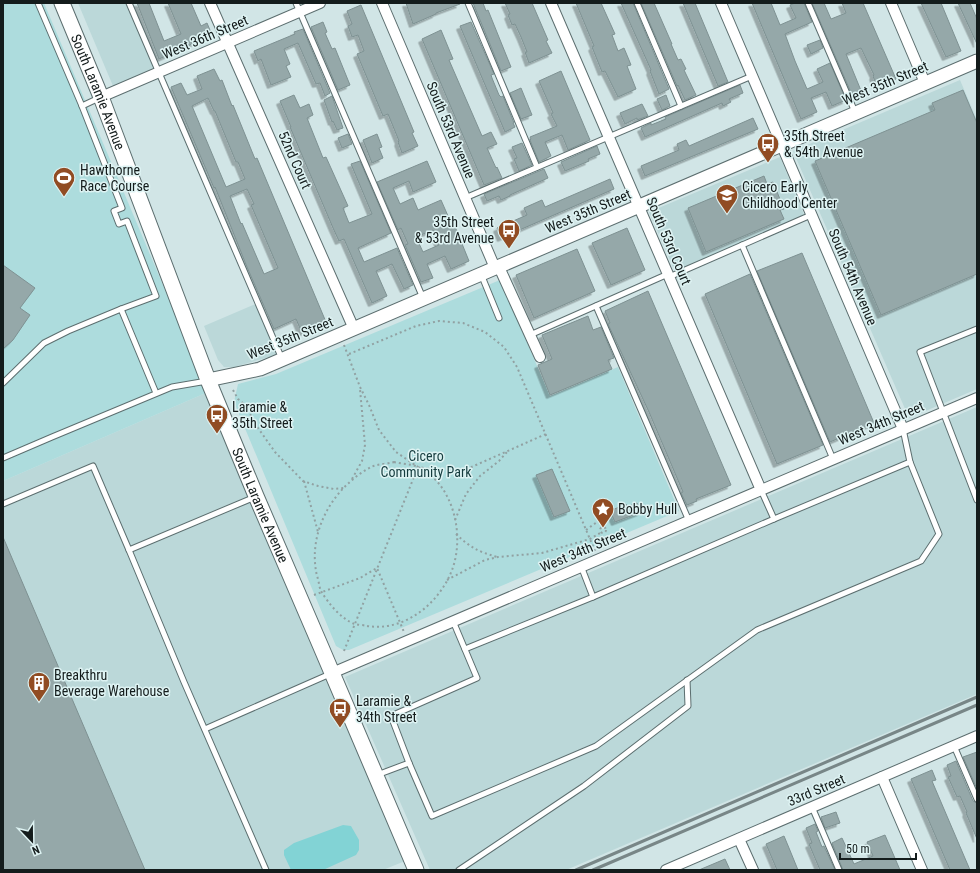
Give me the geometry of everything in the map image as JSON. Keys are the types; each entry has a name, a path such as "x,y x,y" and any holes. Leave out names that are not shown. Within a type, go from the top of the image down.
{"main road":[{"name":"South Laramie Avenue","path":"62,3 102,97 208,380 416,870"}],"street":[{"name":"52nd Court","path":"210,3 354,329"},
{"name":"West 36th Street","path":"102,97 227,43 298,7 320,3"},
{"name":"South 53rd Avenue","path":"382,3 465,198 540,357"},
{"name":"South 53rd Court","path":"551,3 761,490"},
{"name":"South 54th Avenue","path":"721,3 903,429"},
{"path":"891,3 925,83"},
{"name":"West 35th Street","path":"208,380 260,369 283,360 977,61"},
{"name":"West 34th Street","path":"332,673 977,398"},
{"name":"33rd Street","path":"668,870 977,736"},
{"path":"882,777 922,870"},
{"path":"739,838 753,870"}],"lane":[{"path":"3,383 44,343 68,331 156,296 127,221 119,224 114,211 122,208 82,106 38,3"},
{"path":"129,3 283,360"},
{"path":"468,3 537,168"},
{"path":"637,3 681,106"},
{"path":"808,3 855,113"},
{"path":"298,7 424,299"},
{"path":"465,198 752,76"},
{"path":"82,106 102,97"},
{"path":"530,336 596,306 811,215"},
{"path":"742,245 833,459"},
{"path":"481,274 499,318"},
{"path":"596,306 689,521"},
{"path":"122,310 156,393"},
{"path":"977,329 920,352 977,500"},
{"path":"3,458 172,386 208,380"},
{"path":"453,621 477,678 391,716 432,816 596,746 757,630 921,561 939,534 910,462 903,429"},
{"path":"465,650 910,462"},
{"path":"3,504 93,466 266,870"},
{"path":"761,490 774,519"},
{"path":"129,550 256,496"},
{"path":"581,566 593,596"},
{"path":"205,729 332,673"},
{"path":"459,870 584,786 688,706 687,680"},
{"path":"954,746 977,799"},
{"path":"376,775 409,763"},
{"path":"812,807 839,870"}],"path":[{"path":"349,354 416,326 439,321 463,323 485,332 504,347 517,367 595,551"},
{"path":"344,345 379,430 396,452 438,482 451,503 455,520 456,547 452,570 438,595 421,611 401,624 378,628 354,624 333,609 322,591 315,567 315,542 323,518 336,497 352,480 362,461 365,445 360,386"},
{"path":"233,390 238,399 245,405 258,428 275,452 304,481 318,486 334,489 345,488"},
{"path":"352,480 372,467 394,462 442,471 467,469 546,434"},
{"path":"455,520 466,494 480,476 499,461 508,451"},
{"path":"344,650 418,467"},
{"path":"304,481 318,532"},
{"path":"586,530 607,518"},
{"path":"446,580 471,566 498,557 542,554 590,539 602,532 600,529 603,527 602,520"},
{"path":"456,534 468,545 481,552 498,557"},
{"path":"314,595 360,578 377,568"},
{"path":"377,568 404,632"}],"shaded area":[{"path":"78,3 129,3 157,67 113,86"},
{"path":"960,80 977,120 977,389 909,418 793,151"},
{"name":"Cicero Early Childhood Center","path":"780,157 805,217 676,274 649,212"},
{"path":"258,303 280,354 234,367 224,367 218,360 204,326"},
{"path":"208,392 405,861 383,870 3,870 3,481"},
{"path":"977,407 977,694 566,870 430,870 345,677"},
{"path":"343,825 351,826 359,840 359,850 356,855 323,870 291,870 284,855 284,850 294,843"}],"green space":[{"name":"Hawthorne Race Course","path":"3,3 44,3 208,392 3,481"},
{"name":"Cicero Community Park","path":"500,280 550,396 618,367 679,511 349,650 343,650 336,646 234,402 238,384 276,374"}],"building":[{"path":"137,3 149,3 164,41 181,34 168,3 191,3 201,26 207,23 212,35 159,59"},
{"path":"406,3 459,3 460,4 413,24"},
{"path":"473,3 483,3 486,11 488,10 511,67 501,71"},
{"path":"505,3 532,3 552,53 529,63 525,52 527,52 521,37 515,24 512,25 508,15 510,14"},
{"path":"576,3 601,3 615,34 612,35 618,51 624,48 629,60 631,65 627,66 636,89 618,97 605,71 602,72 592,47 594,46"},
{"path":"621,3 633,3 669,89 659,94 650,71 651,70"},
{"path":"641,3 654,3 678,60 681,59 686,69 684,70 696,95 685,100 678,85 677,86"},
{"path":"683,3 695,3 728,82 718,86"},
{"path":"752,3 771,3 780,25 796,18 790,5 795,3 804,3 812,22 785,34 807,89 823,82 817,69 830,63 846,100 832,106 826,92 811,98 817,112 801,119"},
{"path":"812,3 824,3 831,19 846,13 842,3 863,3 896,79 877,87 873,76 874,75 861,48 846,54 862,93 853,97"},
{"path":"921,3 941,3 961,51 946,57"},
{"path":"958,3 970,3 977,19 977,44"},
{"path":"361,5 414,132 412,133 418,146 402,153 398,142 399,141 388,114 383,116 357,54 364,51 358,35 352,37 348,26 352,24 347,11"},
{"path":"323,22 327,32 325,33 332,49 335,48 350,85 338,90 311,27"},
{"path":"471,22 494,74 491,75 499,95 501,97 503,96 514,123 515,127 505,132 460,26"},
{"path":"303,29 330,93 325,96 320,83 316,84 298,43 284,49 290,64 286,66 291,77 271,85 261,59 258,61 254,51 295,34 294,32"},
{"path":"441,30 453,59 449,60 482,136 491,132 497,144 487,148 502,178 484,185 422,39"},
{"path":"820,40 823,48 811,54 807,45"},
{"path":"214,69 220,81 222,80 255,159 257,158 326,322 302,333 296,319 274,329 215,187 214,188 171,87 181,83 187,95 202,89 197,76","holes":["208,98 245,179 226,187 192,106","247,189 254,204 251,205 278,268 264,274 230,196"]},
{"path":"561,71 590,140 568,150 562,135 545,142 551,156 539,162 530,137 557,126 539,81"},
{"path":"740,85 743,93 729,99 731,102 723,106 722,103 645,137 641,128 651,123 651,125 666,119 665,117"},
{"path":"521,88 532,115 521,119 510,93"},
{"path":"963,90 977,123 977,274 881,315 815,161 935,110 932,103"},
{"path":"294,95 300,108 309,104 313,115 307,118 323,158 326,157 348,206 343,208 349,223 372,214 351,164 360,161 391,233 358,248 364,262 397,248 413,285 404,289 392,264 376,271 387,296 372,303 344,239 339,241 333,228 280,101"},
{"path":"666,95 670,106 662,110 657,99"},
{"path":"332,96 343,128 337,130 333,121 332,122 324,100"},
{"path":"642,104 648,116 637,120 637,118 625,124 620,113"},
{"path":"753,118 758,129 645,176 641,166 679,150 677,144 686,140 689,146"},
{"path":"348,134 352,144 342,148 338,138"},
{"path":"377,134 382,147 379,148 383,158 372,163 363,140"},
{"path":"522,143 532,165 519,171 514,159 517,158 512,147"},
{"path":"597,146 600,154 588,159 589,161 565,171 561,162"},
{"path":"427,161 436,182 413,192 409,181 393,188 400,204 413,198 418,210 441,200 452,225 454,224 469,261 451,269 445,256 427,264 433,278 421,282 405,245 408,244 401,228 398,230 377,182","holes":["433,230 439,245 423,252 416,237"]},
{"path":"544,169 548,178 501,200 499,196 487,201 484,194"},
{"path":"764,176 767,184 773,182 784,209 780,210 784,219 706,252 688,208"},
{"path":"610,179 614,189 501,238 497,228 527,215 524,208 542,200 545,207"},
{"path":"627,228 645,270 611,285 592,243"},
{"path":"577,249 595,291 534,318 516,275"},
{"path":"802,253 874,423 830,442 757,271"},
{"path":"3,265 35,288 20,308 30,315 13,340 3,349"},
{"path":"750,274 823,445 777,464 705,294"},
{"path":"648,291 731,485 696,499 697,501 687,505 681,493 683,492 649,412 608,324 610,323 605,311"},
{"path":"588,316 593,330 601,327 614,358 608,360 612,369 550,395 538,365 552,359 542,335"},
{"path":"552,469 570,511 554,517 536,475"},
{"path":"637,503 641,512 615,522 610,511 626,504 627,507"},
{"name":"Breakthru Beverage Warehouse","path":"3,537 145,870 3,870"},
{"path":"977,752 977,789 963,757"},
{"path":"956,761 973,801 977,803 977,839 960,796 957,797 948,777 951,776 947,765"},
{"path":"932,770 936,780 932,781 970,870 950,870 911,779"},
{"path":"836,812 840,823 825,828 821,817"},
{"path":"815,824 818,831 816,832 822,847 824,846 835,870 820,870 809,844 812,843 806,828"},
{"path":"885,835 900,870 843,870 832,843 842,838 854,864 873,856 867,842"},
{"path":"784,836 798,870 777,870 766,844"},
{"path":"725,859 730,870 699,870"}],"railway":[{"path":"576,870 977,697"},
{"path":"593,870 977,705"}],"place":[{"name":"35th Street & 54th Avenue","path":"768,164"},
{"name":"Hawthorne Race Course","path":"64,198"},
{"name":"Cicero Early Childhood Center","path":"727,214"},
{"name":"35th Street & 53rd Avenue","path":"509,250"},
{"name":"Laramie & 35th Street","path":"217,434"},
{"name":"Bobby Hull","path":"603,528"},
{"name":"Breakthru Beverage Warehouse","path":"39,702"},
{"name":"Laramie & 34th Street","path":"340,728"}]}
